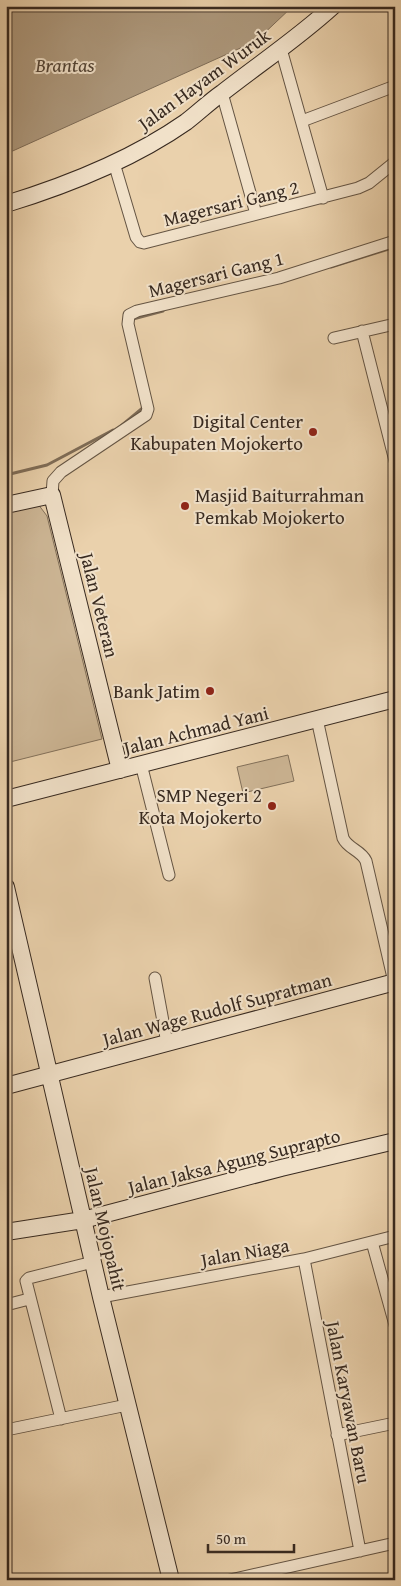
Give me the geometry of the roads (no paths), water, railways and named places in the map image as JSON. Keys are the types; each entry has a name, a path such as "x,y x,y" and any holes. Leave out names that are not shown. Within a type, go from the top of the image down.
{"main road":[{"name":"Jalan Hayam Wuruk","path":"6,204 115,167 186,122 281,49 333,6"},
{"path":"6,505 53,488"},
{"name":"Jalan Veteran","path":"53,488 120,770"},
{"name":"Jalan Achmad Yani","path":"6,799 395,699"},
{"name":"Jalan Mojopahit","path":"6,886 101,1296 171,1580"},
{"name":"Jalan Wage Rudolf Supratman","path":"6,1086 394,982"},
{"name":"Jalan Jaksa Agung Suprapto","path":"6,1232 84,1220 280,1168 395,1141"}],"street":[{"path":"281,49 324,198"},
{"path":"302,121 395,86"},
{"path":"222,93 256,214"},
{"name":"Magersari Gang 2","path":"115,167 136,237 140,242 324,198 365,186 395,162"},
{"name":"Magersari Gang 1","path":"53,488 61,472 146,415 147,404 128,324 129,315 137,311 279,278 395,241"},
{"path":"334,338 395,324"},
{"path":"362,331 395,461"},
{"path":"317,719 343,838 345,843 358,851 366,861 394,982"},
{"path":"141,764 169,875"},
{"path":"156,978 167,1043"},
{"name":"Jalan Niaga","path":"101,1296 304,1259 395,1236"},
{"path":"372,1242 395,1325"},
{"name":"Jalan Karyawan Baru","path":"304,1259 360,1551"},
{"path":"61,1419 26,1283 29,1278 93,1262"},
{"path":"6,1305 29,1300"},
{"path":"6,1430 127,1405"},
{"path":"337,1435 395,1423"},
{"path":"230,1580 395,1543"}],"water":[{"name":"Brantas","path":"6,6 293,6 256,41 6,154"}],"waterway":[{"path":"331,267 395,247"},
{"path":"133,319 163,311"},
{"path":"121,426 145,406"},
{"path":"6,475 47,465 113,430"}],"place":[{"name":"Digital Center Kabupaten Mojokerto","path":"313,432"},
{"name":"Masjid Baiturrahman Pemkab Mojokerto","path":"185,506"},
{"name":"Bank Jatim","path":"210,691"},
{"name":"SMP Negeri 2 Kota Mojokerto","path":"272,806"}]}
